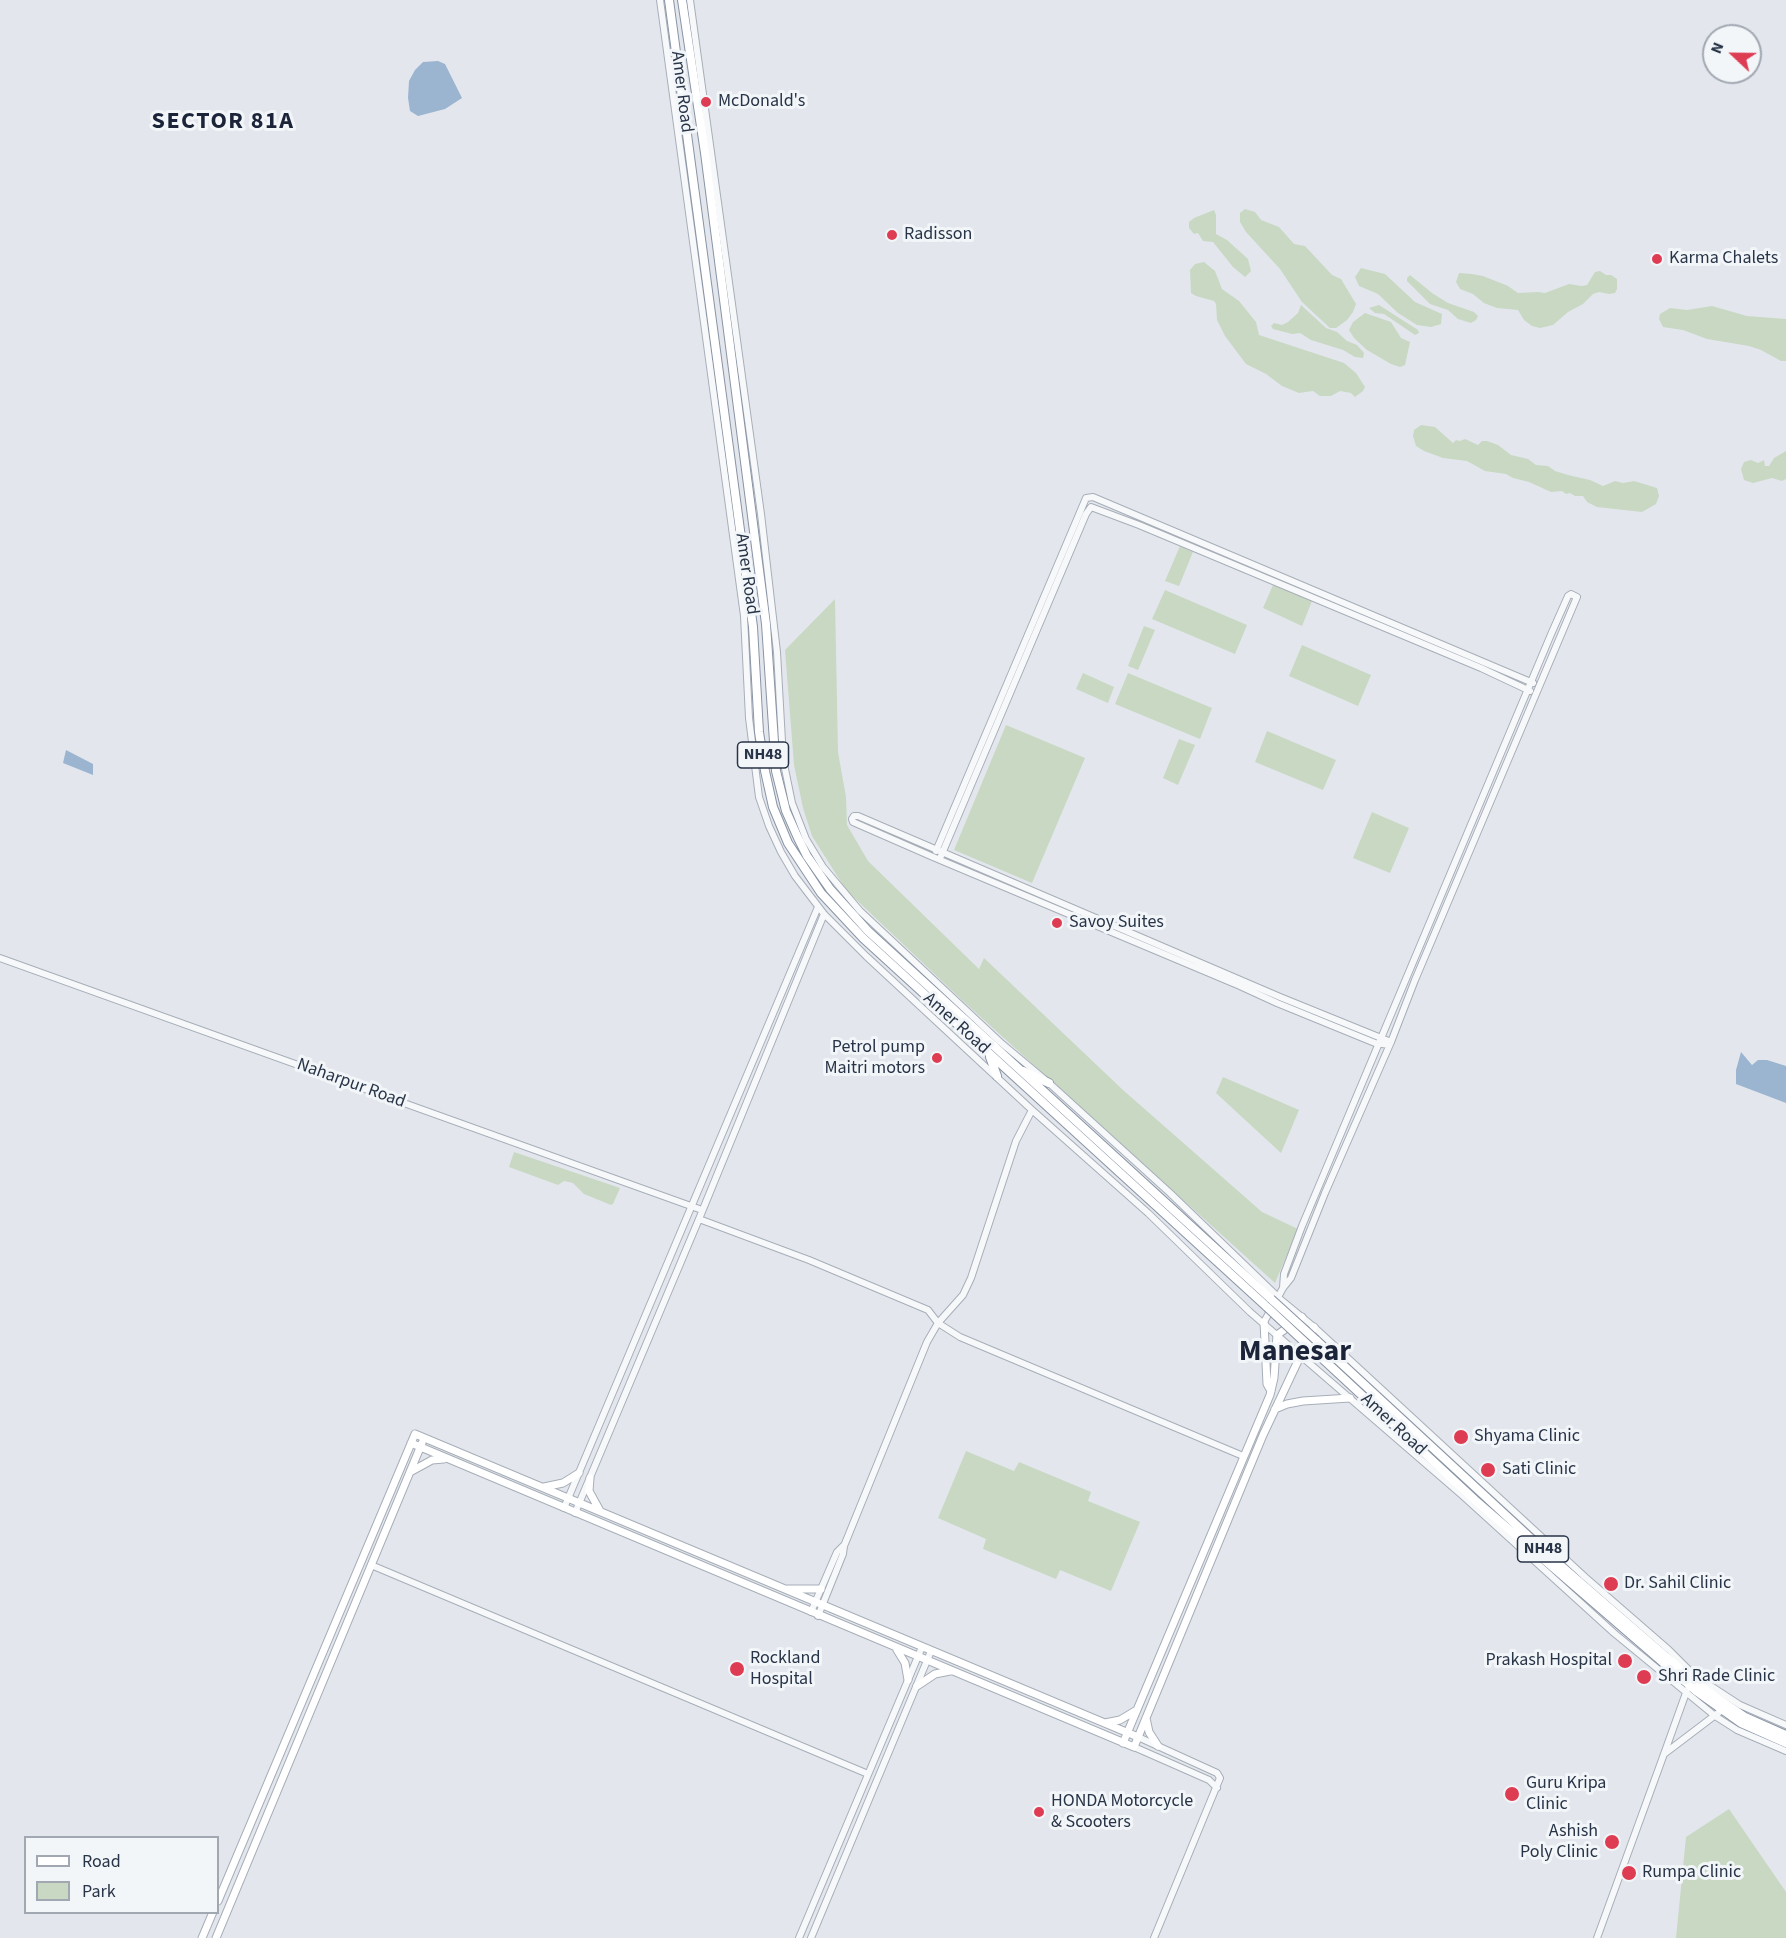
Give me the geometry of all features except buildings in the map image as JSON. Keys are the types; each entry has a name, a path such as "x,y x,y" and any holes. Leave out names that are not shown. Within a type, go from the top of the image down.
{"highway":[{"name":"Amer Road","path":"669,0 708,321 740,555 753,627 752,690 773,807 788,843 801,865 821,893 863,938 988,1053 1316,1340 1700,1686 1745,1718 1782,1733"},
{"name":"Amer Road","path":"682,0 695,64 773,664 776,771 786,811 807,856 830,888 867,931 1272,1301 1311,1348 1474,1500 1718,1713 1786,1743"},
{"path":"988,1053 997,1077"},
{"path":"1015,1067 1049,1083"},
{"path":"1458,1461 1469,1480"},
{"path":"1463,1496 1474,1500"},
{"path":"1782,1733 1784,1724"}],"main road":[{"path":"1123,1743 1271,1391 1277,1335 1302,1317"},
{"path":"1264,1322 1267,1384 1271,1391"},
{"path":"411,1443 1134,1747 1275,1409 1314,1327"},
{"path":"1275,1409 1295,1402 1350,1398"},
{"path":"219,1899 415,1434 1138,1737"},
{"path":"216,1938 425,1438"},
{"path":"410,1472 432,1460 447,1458"},
{"path":"541,1487 564,1484 579,1473"},
{"path":"590,1478 589,1491 602,1513"},
{"path":"782,1589 820,1589"},
{"path":"893,1647 903,1657 908,1680"},
{"path":"917,1686 934,1674 952,1671"},
{"path":"1153,1672 1163,1675"},
{"path":"1102,1723 1120,1720 1137,1709"},
{"path":"1147,1716 1146,1723 1149,1732 1158,1746"},
{"path":"202,1938 212,1914"}],"street":[{"path":"660,0 702,275"},
{"path":"690,0 695,64"},
{"path":"936,859 936,850 1086,498 1093,497 1539,686"},
{"path":"936,859 943,853 1086,514 1091,507 1139,525 1536,693"},
{"path":"1264,1322 1272,1301 1283,1288 1291,1278 1577,597 1571,594 1568,596 1302,1226 1284,1274 1283,1288"},
{"path":"773,664 787,784 803,831 823,867 861,910 1000,1042 1049,1083 1170,1193 1272,1301 1302,1317 1314,1327 1528,1529 1669,1650 1694,1675 1740,1705 1784,1724"},
{"path":"752,690 749,718 759,797 781,852 795,876 824,914 866,956 1032,1110 1148,1213 1299,1355 1463,1496 1614,1633 1688,1689 1597,1938"},
{"path":"1380,1041 858,816 852,819 853,822 936,859 1240,986 1277,1004 1380,1041 1390,1043"},
{"path":"564,1508 818,907"},
{"path":"575,1512 699,1219 824,914"},
{"name":"Naharpur Road","path":"0,958 702,1210"},
{"path":"815,1614 822,1606 927,1342 938,1323 963,1295 971,1278 1016,1142 1032,1110"},
{"path":"699,1219 809,1260 928,1310 938,1323 960,1337 1243,1456"},
{"path":"815,1614 814,1603 837,1552 844,1546"},
{"path":"371,1565 868,1774"},
{"path":"799,1938 922,1647"},
{"path":"811,1938 931,1651"},
{"path":"1664,1754 1718,1713 1737,1730 1786,1751"},
{"path":"1138,1737 1217,1773 1220,1778 1154,1938"},
{"path":"1134,1747 1209,1780 1217,1788"}],"green space":[{"path":"1245,209 1255,212 1261,220 1279,227 1294,244 1305,246 1332,275 1341,279 1356,304 1347,320 1336,328 1330,328 1302,302 1280,269 1246,232 1240,222 1240,213"},
{"path":"1214,210 1216,234 1227,240 1248,259 1251,271 1245,277 1233,267 1213,242 1203,241 1198,233 1194,234 1189,228 1189,222 1194,218"},
{"path":"1204,262 1215,271 1222,289 1239,301 1256,322 1259,335 1344,363 1356,373 1365,387 1363,391 1355,397 1351,393 1340,391 1331,396 1320,396 1313,391 1299,393 1282,386 1266,374 1246,364 1225,336 1217,320 1214,301 1191,293 1190,270 1195,264"},
{"path":"1361,268 1385,274 1415,302 1442,314 1441,324 1431,327 1417,325 1398,313 1378,294 1359,286 1355,277"},
{"path":"1600,271 1617,279 1615,293 1593,294 1553,325 1540,328 1524,320 1518,310 1497,308 1484,303 1473,294 1460,289 1456,282 1459,273 1472,274 1508,286 1518,293 1545,293 1569,284 1587,285 1595,272"},
{"path":"1410,275 1448,303 1474,312 1478,316 1476,320 1471,323 1458,319 1448,310 1430,304 1407,281"},
{"path":"1301,305 1326,328 1357,345 1364,353 1363,358 1311,340 1300,333 1292,334 1273,329 1271,326 1274,323 1282,325 1288,322 1298,313"},
{"path":"1379,305 1418,330 1419,333 1415,335 1384,314 1375,313 1369,308"},
{"path":"1712,306 1747,316 1786,319 1786,361 1781,361 1749,346 1707,339 1683,330 1663,327 1659,319 1660,314 1670,308 1687,310"},
{"path":"1365,313 1391,322 1401,338 1410,342 1405,365 1400,367 1391,364 1367,350 1354,338 1349,330 1353,322"},
{"path":"1421,425 1435,427 1453,443 1456,440 1465,439 1478,445 1482,441 1487,441 1498,445 1511,455 1528,459 1536,465 1548,466 1555,471 1590,480 1603,486 1615,481 1623,483 1634,481 1657,488 1659,496 1656,504 1642,512 1597,507 1587,502 1583,496 1566,494 1562,491 1551,492 1506,474 1485,471 1467,461 1443,458 1424,451 1416,446 1413,436 1414,430"},
{"path":"1786,451 1786,479 1782,481 1772,478 1753,483 1744,480 1741,469 1744,462 1751,460 1758,463 1764,460 1765,466 1769,466 1774,458"},
{"path":"1180,546 1193,552 1179,586 1165,581"},
{"path":"1273,585 1312,601 1302,626 1263,608"},
{"path":"1165,590 1247,625 1235,654 1152,619"},
{"path":"835,599 838,752 846,797 847,825 868,861 979,969 984,958 1123,1090 1262,1212 1298,1229 1275,1283 964,1002 846,890 812,836 803,808 794,765 785,650"},
{"path":"1144,626 1155,630 1138,670 1128,666"},
{"path":"1302,645 1371,675 1358,706 1289,676"},
{"path":"1083,673 1114,687 1108,703 1076,689"},
{"path":"1128,673 1212,708 1200,739 1115,704"},
{"path":"1006,725 1085,758 1032,883 954,850"},
{"path":"1267,731 1336,760 1323,790 1255,762"},
{"path":"1179,739 1195,745 1178,785 1163,778"},
{"path":"1372,812 1409,828 1390,873 1353,858"},
{"path":"1223,1077 1299,1110 1281,1153 1216,1093"},
{"path":"514,1152 620,1188 611,1205 584,1194 573,1183 564,1181 558,1185 509,1167"},
{"path":"966,1451 1014,1471 1019,1462 1091,1492 1088,1501 1140,1522 1111,1591 1060,1570 1056,1579 983,1549 986,1539 938,1518"},
{"path":"1729,1809 1786,1892 1786,1938 1676,1938 1686,1837"}],"water":[{"path":"438,61 445,64 462,98 445,109 418,116 410,111 409,81 423,62"},
{"path":"66,750 93,764 93,775 63,763"},
{"path":"1741,1052 1752,1065 1758,1060 1767,1060 1786,1066 1786,1103 1736,1084 1736,1070"}],"place":[{"name":"McDonald's","path":"706,102"},
{"name":"Radisson","path":"892,235"},
{"name":"Karma Chalets","path":"1657,259"},
{"name":"Savoy Suites","path":"1057,923"},
{"name":"Petrol pump Maitri motors","path":"937,1058"},
{"name":"Shyama Clinic","path":"1461,1437"},
{"name":"Sati Clinic","path":"1488,1470"},
{"name":"Dr. Sahil Clinic","path":"1611,1584"},
{"name":"Prakash Hospital","path":"1625,1661"},
{"name":"Rockland Hospital","path":"737,1669"},
{"name":"Shri Rade Clinic","path":"1644,1677"},
{"name":"Guru Kripa Clinic","path":"1512,1794"},
{"name":"HONDA Motorcycle & Scooters","path":"1039,1812"},
{"name":"Ashish Poly Clinic","path":"1612,1842"},
{"name":"Rumpa Clinic","path":"1629,1873"}],"district":[{"name":"SECTOR 81A","path":"223,123"},
{"name":"Manesar","path":"1295,1353"}]}
